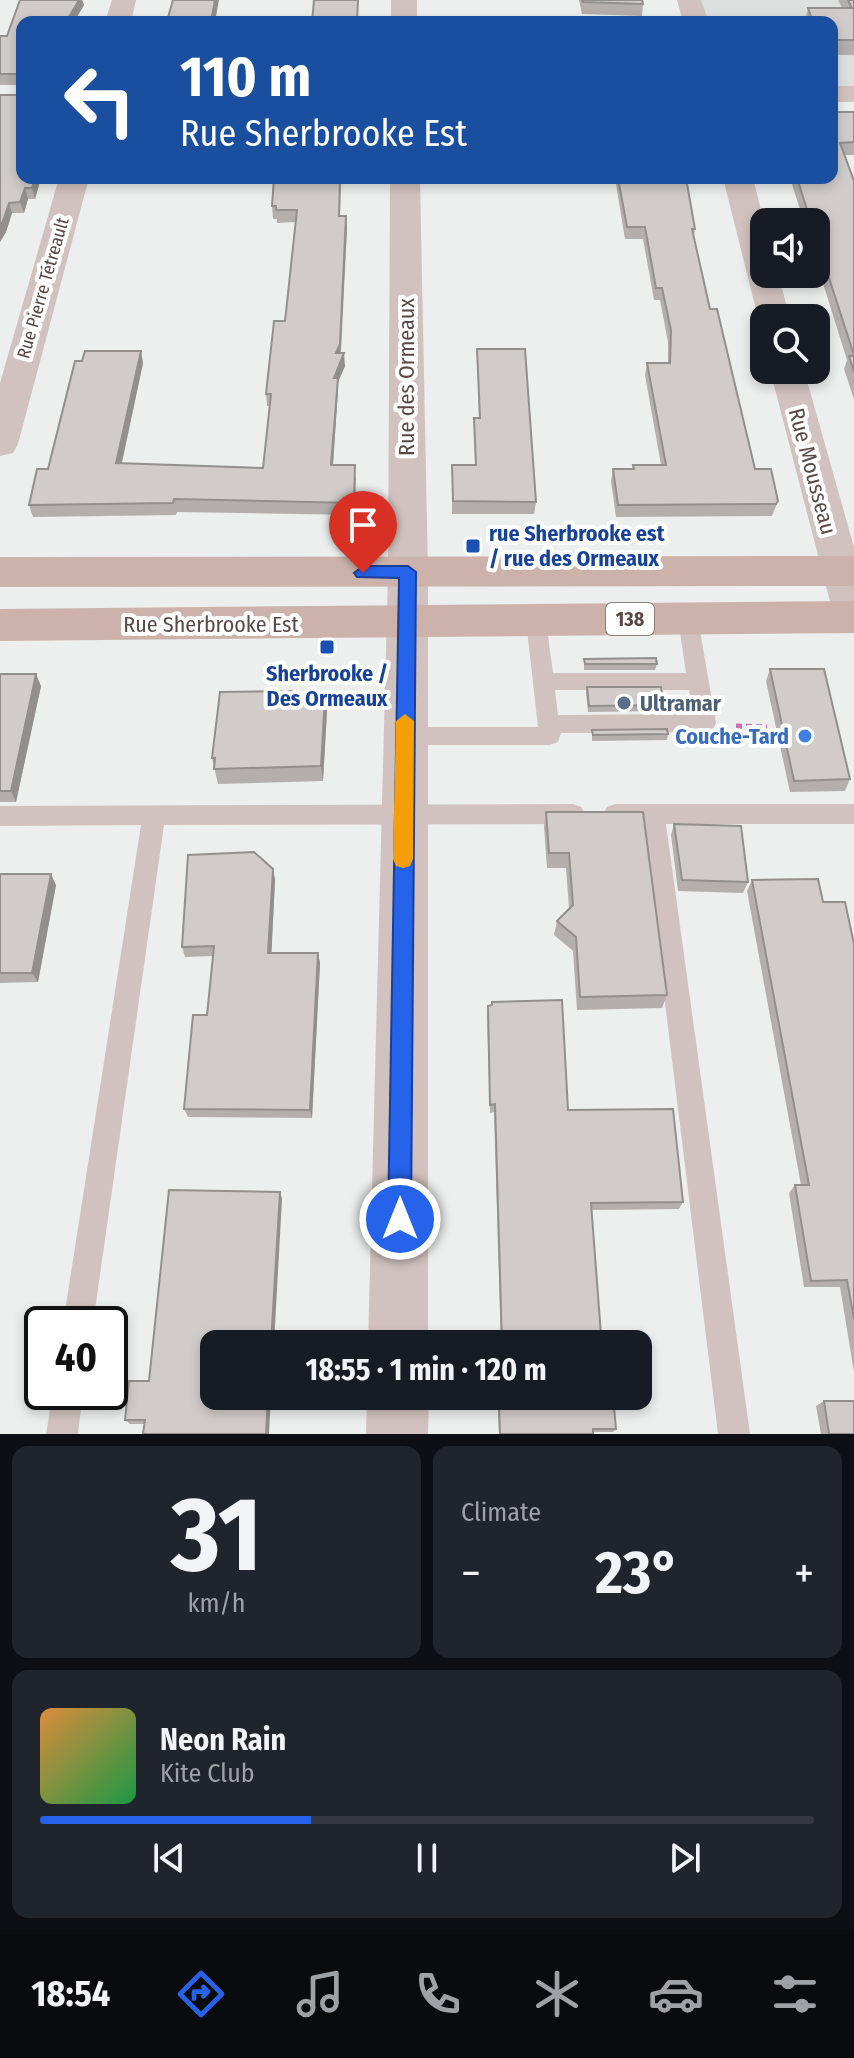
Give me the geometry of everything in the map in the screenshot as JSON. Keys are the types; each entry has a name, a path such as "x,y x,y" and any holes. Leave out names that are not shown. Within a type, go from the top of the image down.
{"main road":[{"name":"138","path":"0,572 847,571"},
{"name":"Rue Sherbrooke Est","path":"0,625 854,617"}],"street":[{"name":"Rue Pierre Tétreault","path":"0,444 72,184"},
{"name":"Rue des Ormeaux","path":"398,1330 408,572 405,184"},
{"path":"740,184 770,304"},
{"name":"Rue Mousseau","path":"791,384 847,571 854,617"},
{"path":"397,1434 398,1410"}],"lane":[{"path":"548,724 705,723 688,619"},
{"path":"405,736 550,736 536,621"},
{"path":"544,682 698,681"},
{"path":"653,814 734,1434"},
{"path":"0,816 854,814"},
{"path":"81,1306 154,816"},
{"path":"62,1434 65,1410"}],"path":[{"path":"733,726 767,727"}],"shaded area":[{"path":"689,0 854,0 854,94 838,94 838,16 694,16"}],"building":[{"path":"20,0 79,0 70,16 16,16 16,74 0,74 0,36 7,36"},
{"path":"173,0 215,0 212,16 168,16"},
{"path":"314,0 358,0 357,16 313,16"},
{"path":"642,0 643,4 583,2"},
{"path":"848,0 854,0 854,40 838,40 838,16 811,16 808,8 852,8"},
{"path":"0,95 16,95 16,184 33,184 32,188 25,188 20,202 9,203 0,227"},
{"path":"838,112 854,112 854,142 840,143 854,181 854,355 830,281 830,208 807,208 799,184 838,184"},
{"path":"274,184 340,184 339,216 346,216 340,344 336,353 344,353 334,378 338,378 331,465 355,465 354,503 174,499 173,503 29,505 37,469 48,469 75,361 82,361 85,351 141,351 116,463 263,468 271,394 266,394 274,321 285,321 297,210 276,210 276,206 272,206"},
{"path":"619,184 687,184 695,229 692,229 710,309 717,309 755,469 771,469 778,501 776,504 618,505 613,469 634,469 633,465 666,465 647,363 670,363 671,330 662,288 656,288 645,227 627,227"},
{"path":"477,349 525,349 536,502 453,501 452,465 476,465 474,418 480,418"},
{"path":"656,658 657,664 585,664 584,659"},
{"name":"Couche-Tard","path":"770,669 824,669 850,779 794,781"},
{"path":"0,674 36,674 11,791 0,791"},
{"path":"587,687 661,687 664,705 589,706"},
{"path":"292,691 292,696 325,695 321,766 214,769 215,758 212,758 220,692"},
{"path":"667,729 668,734 593,735 592,730"},
{"path":"546,812 643,812 667,995 580,997 576,937 557,921 573,905 569,853 549,853"},
{"path":"674,824 741,826 748,882 682,880"},
{"path":"254,852 273,869 268,953 318,953 310,1110 184,1109 193,1015 207,1015 214,946 182,947 188,855"},
{"path":"0,874 51,874 32,973 0,973"},
{"path":"818,879 823,902 845,902 854,944 854,1319 847,1280 811,1281 795,1185 809,1185 752,880"},
{"path":"562,1000 568,1110 673,1109 683,1202 591,1203 601,1330 502,1330 495,1104 490,1105 488,1006 492,1002"},
{"path":"169,1190 280,1192 272,1330 200,1330 200,1410 267,1410 266,1434 143,1434 145,1420 125,1420 129,1381 149,1381"},
{"path":"824,1401 854,1401 854,1434 829,1434"},
{"path":"499,1410 614,1410 616,1429 593,1429 593,1434 500,1434"}],"slow traffic":[{"path":"403,859 405,721"}],"place":[{"name":"rue Sherbrooke est / rue des Ormeaux","path":"473,546"},
{"name":"Sherbrooke / Des Ormeaux","path":"327,647"},
{"name":"Ultramar","path":"624,703"},
{"name":"Couche-Tard","path":"805,736"}],"route":[{"path":"363,573 408,572 400,1219"}]}
